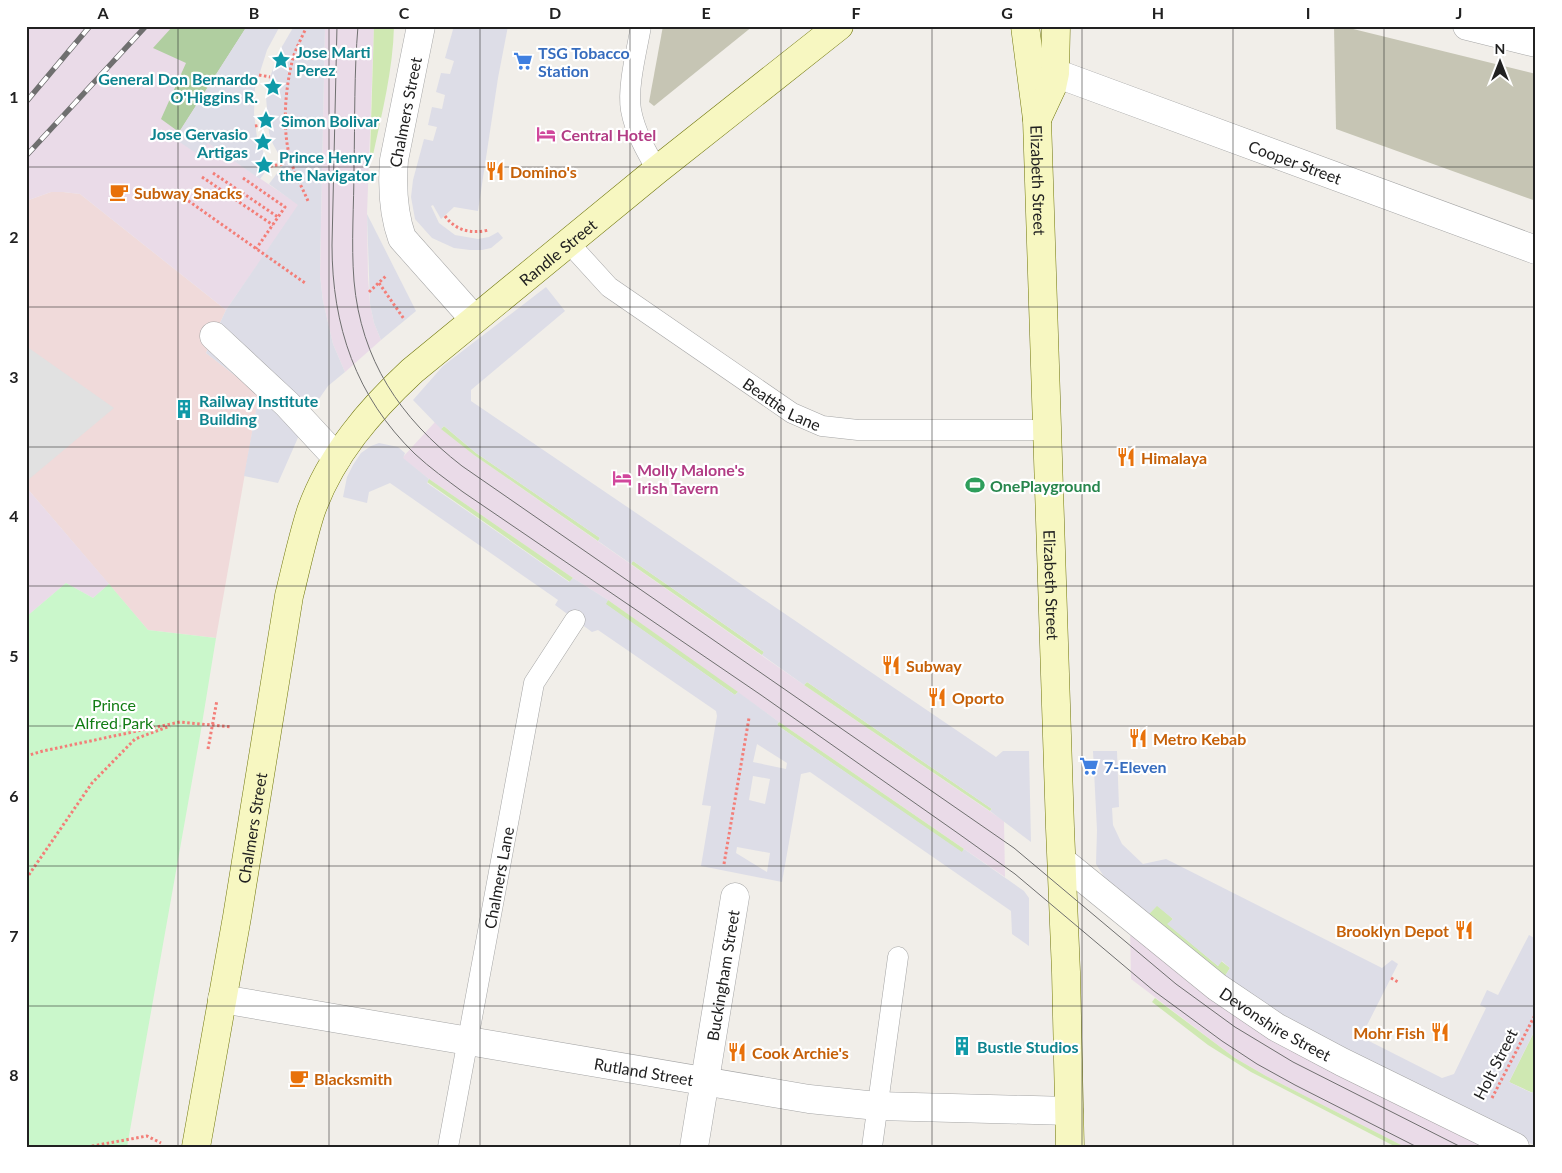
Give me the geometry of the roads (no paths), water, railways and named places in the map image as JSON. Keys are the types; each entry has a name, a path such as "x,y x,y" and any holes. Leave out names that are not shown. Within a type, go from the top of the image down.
{"main road":[{"name":"Randle Street","path":"312,510 337,458 358,428 390,391 474,319 656,170 839,26"},
{"path":"1025,26 1037,119"},
{"name":"Elizabeth Street","path":"1056,26 1055,73 1052,87 1037,119 1068,1025 1070,1147"},
{"name":"Chalmers Street","path":"196,1147 289,596 312,510"}],"street":[{"name":"Chalmers Street","path":"421,26 394,160 393,177 396,221 402,238 407,245 474,319"},
{"path":"1467,26 1536,44"},
{"name":"Cooper Street","path":"1055,73 1536,250"},
{"path":"214,336 287,404 337,458"},
{"name":"Devonshire Street","path":"1062,861 1218,987 1276,1027 1342,1062 1515,1147"},
{"name":"Buckingham Street","path":"694,1147 736,897"},
{"name":"Rutland Street","path":"222,999 809,1099 877,1106 1069,1111"}],"lane":[{"path":"640,26 630,94 631,109 641,143 656,170"},
{"name":"Beattie Lane","path":"568,242 609,287 792,413 822,426 858,430 1047,430"},
{"name":"Chalmers Lane","path":"448,1147 534,683 575,620"},
{"path":"872,1147 898,957"}],"tram line":[{"path":"337,26 332,245 333,275 337,304 351,358 363,384 377,409 394,432 415,454 463,492 761,695 1015,874 1154,991 1222,1041 1257,1064 1295,1085 1417,1147"},
{"path":"358,26 355,79 353,238 353,267 358,310 375,362 387,385 420,428 462,466 1014,848 1176,984 1235,1027 1293,1062 1461,1147"}],"railway":[{"path":"26,102 90,26"},
{"path":"26,156 146,26"}],"place":[{"name":"Jose Marti Perez","path":"281,60"},
{"name":"TSG Tobacco Station","path":"523,61"},
{"name":"General Don Bernardo O'Higgins R.","path":"273,87"},
{"name":"Simon Bolivar","path":"266,120"},
{"name":"Central Hotel","path":"546,134"},
{"name":"Jose Gervasio Artigas","path":"263,142"},
{"name":"Prince Henry the Navigator","path":"264,165"},
{"name":"Domino's","path":"495,171"},
{"name":"Subway Snacks","path":"119,192"},
{"name":"Railway Institute Building","path":"184,409"},
{"name":"Himalaya","path":"1126,457"},
{"name":"Molly Malone's Irish Tavern","path":"622,478"},
{"name":"OnePlayground","path":"975,485"},
{"name":"Subway","path":"891,665"},
{"name":"Oporto","path":"937,697"},
{"name":"Metro Kebab","path":"1138,738"},
{"name":"7-Eleven","path":"1089,766"},
{"name":"Brooklyn Depot","path":"1464,930"},
{"name":"Mohr Fish","path":"1440,1032"},
{"name":"Bustle Studios","path":"962,1046"},
{"name":"Cook Archie's","path":"737,1052"},
{"name":"Blacksmith","path":"299,1078"}],"park label":[{"name":"Prince Alfred Park","path":"114,713"}]}
